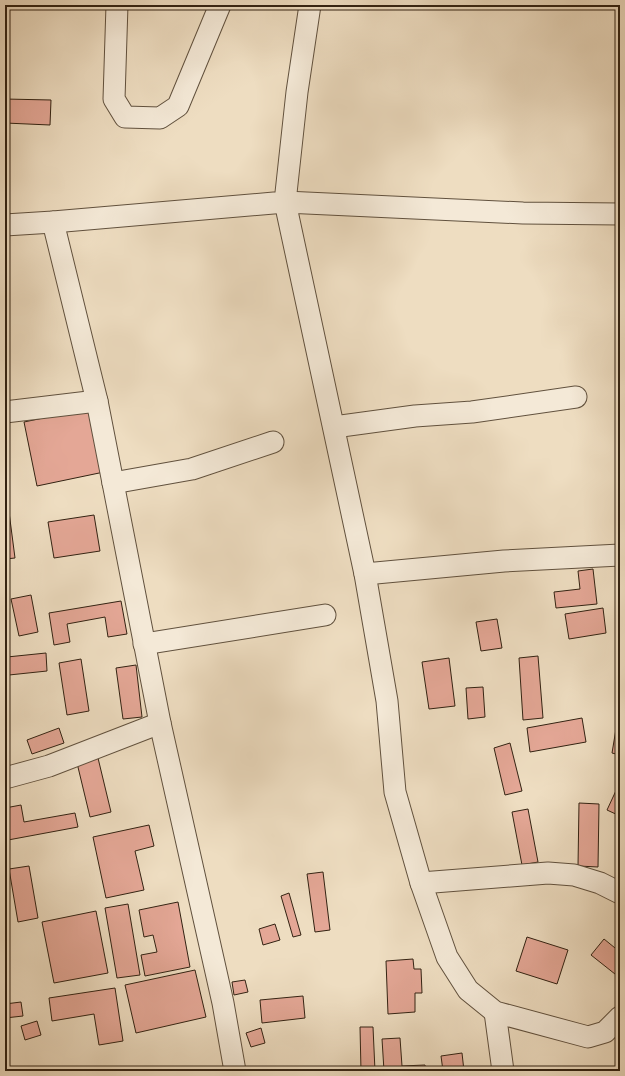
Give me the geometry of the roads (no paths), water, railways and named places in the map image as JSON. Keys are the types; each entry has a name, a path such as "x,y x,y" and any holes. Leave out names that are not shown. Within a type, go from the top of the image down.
{"street":[{"path":"117,5 114,99 125,116 160,118 178,106 220,5"},
{"path":"310,5 297,92 285,202 365,574 387,701 395,792 421,883 447,957 468,990 495,1012 588,1037 605,1032 620,1017"},
{"path":"5,225 285,202 523,213 620,214"},
{"path":"53,222 97,401 160,724 224,1003 235,1071"},
{"path":"334,427 415,416 472,412 576,397"},
{"path":"5,412 97,401"},
{"path":"113,483 192,469 273,442"},
{"path":"365,574 504,561 620,555"},
{"path":"144,644 326,615"},
{"path":"5,778 49,766 160,724"},
{"path":"421,883 548,872 580,877 600,883 620,893"},
{"path":"495,1012 503,1071"}]}
